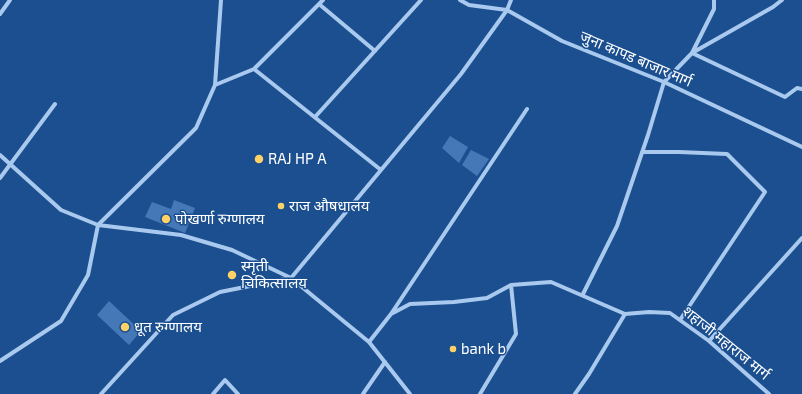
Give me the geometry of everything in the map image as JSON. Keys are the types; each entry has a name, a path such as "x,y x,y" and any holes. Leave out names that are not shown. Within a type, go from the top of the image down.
{"street":[{"path":"0,14 10,0"},
{"path":"0,361 61,321 88,275 98,225 196,128 216,85 221,0"},
{"path":"315,118 422,0"},
{"name":"जुना कापड बाजार मार्ग","path":"460,0 469,5 507,10 562,41 664,82 802,147"},
{"path":"100,394 173,315 220,292 291,278 461,74 507,10 511,0"},
{"path":"692,53 714,9 714,0"},
{"path":"582,294 617,226 664,82 692,53 773,7 782,0"},
{"path":"216,85 254,69 321,2 375,51"},
{"path":"692,53 785,97 797,88 802,89"},
{"path":"254,69 381,170"},
{"path":"0,178 55,104"},
{"path":"369,342 391,314 528,109"},
{"path":"642,152 727,154 765,192 680,320"},
{"path":"0,155 61,210 98,225 181,235 232,250 291,278 369,342 410,394"},
{"path":"709,341 802,238"},
{"name":"शहाजी महाराज मार्ग","path":"391,314 410,304 454,302 487,298 510,285 551,282 582,294 625,314 649,312 670,313 709,341 769,394"},
{"path":"480,394 516,334 510,285"},
{"path":"575,394 589,374 625,314"},
{"path":"363,394 384,362"},
{"path":"213,394 225,380 238,394"}],"building":[{"path":"450,136 468,147 459,163 442,148"},
{"path":"471,150 489,159 477,176 462,165"},
{"path":"174,200 195,208 185,233 145,217 152,202 171,209"},
{"path":"109,301 141,331 129,345 97,315"}],"place":[{"name":"RAJ HP A","path":"259,159"},
{"name":"राज औषधालय","path":"281,206"},
{"name":"पोखर्णा रुग्णालय","path":"166,219"},
{"name":"स्मृती चिकित्सालय","path":"232,275"},
{"name":"धूत रुग्णालय","path":"125,327"},
{"name":"bank b","path":"453,349"}]}
